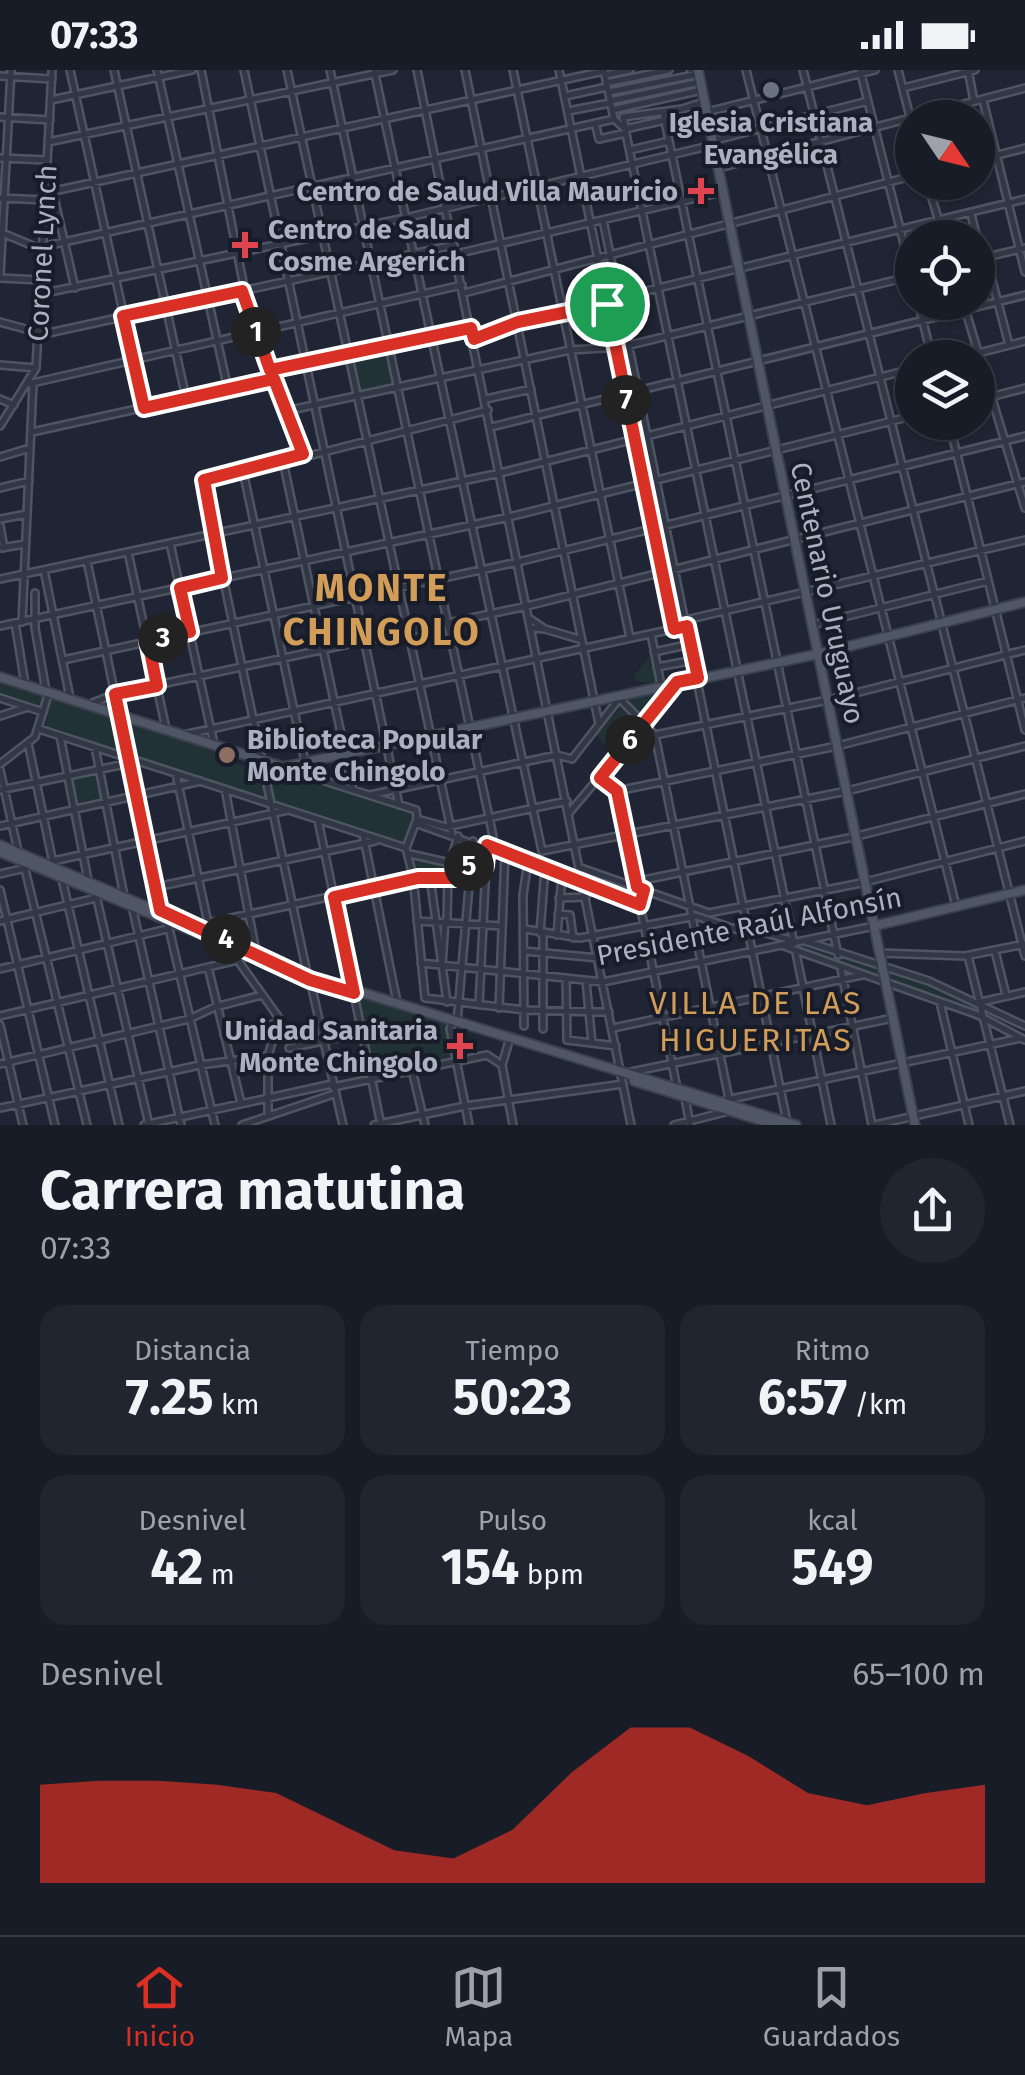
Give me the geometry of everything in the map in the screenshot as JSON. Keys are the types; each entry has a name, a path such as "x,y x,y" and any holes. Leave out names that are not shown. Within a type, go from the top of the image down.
{"main road":[{"name":"Centenario Uruguayo","path":"697,76 914,1122"},
{"path":"0,677 282,767 818,654 1025,602"},
{"path":"0,848 96,895 132,906 167,924 208,930"},
{"path":"23,861 52,864 308,977 686,1097 728,1105 776,1125"},
{"name":"Presidente Raúl Alfonsín","path":"874,926 1025,890"},
{"path":"354,991 624,1078 677,1088 791,1124"}],"street":[{"name":"Coronel Lynch","path":"24,685 18,622 24,574 40,248 48,195 52,70"},
{"path":"70,70 144,408"},
{"path":"114,70 186,398"},
{"path":"51,100 158,74 192,70"},
{"path":"201,70 244,290 303,454"},
{"path":"244,70 399,805"},
{"path":"287,70 438,780 449,826 455,835 441,965"},
{"path":"330,70 493,838 485,866 479,1006"},
{"path":"48,142 393,70"},
{"path":"417,70 631,1125"},
{"path":"465,70 600,724"},
{"path":"513,70 630,638"},
{"path":"559,70 662,573 672,648"},
{"path":"2,198 48,195 561,80 630,70"},
{"path":"607,88 649,72 669,70"},
{"path":"746,70 956,906"},
{"path":"804,70 1025,956"},
{"path":"706,112 875,70"},
{"path":"898,70 906,100"},
{"path":"903,88 970,71 974,100"},
{"path":"374,72 542,852 847,791 1025,746"},
{"path":"604,72 614,119 625,129"},
{"path":"649,72 665,120 690,236 838,955"},
{"path":"860,72 898,220"},
{"path":"10,73 0,277 41,280"},
{"path":"0,76 10,73 52,79"},
{"path":"158,74 228,389"},
{"path":"564,96 697,76"},
{"path":"568,112 654,96 697,76"},
{"path":"978,100 1025,88"},
{"path":"983,99 1025,272"},
{"path":"40,294 405,218 672,155 868,101"},
{"path":"525,929 574,938 594,937 691,918 794,942 623,117 704,102"},
{"path":"0,117 50,120"},
{"path":"1,234 40,248 614,119"},
{"path":"595,123 599,139 665,120"},
{"path":"718,168 895,125"},
{"path":"630,150 669,141"},
{"path":"996,156 1025,148"},
{"path":"3,158 47,160"},
{"path":"0,365 33,378 133,362 297,322 598,259 895,180"},
{"path":"456,254 722,192"},
{"path":"48,195 75,288"},
{"path":"947,220 1025,199"},
{"path":"971,214 972,220"},
{"path":"603,220 791,1124"},
{"path":"474,339 518,322 607,304 895,232"},
{"path":"0,322 38,334 454,245"},
{"path":"995,255 1022,248"},
{"path":"286,410 570,350 628,346 895,281"},
{"path":"995,293 1009,345"},
{"path":"995,301 1025,294"},
{"path":"491,427 923,320 928,340"},
{"path":"270,370 471,328"},
{"path":"995,349 1025,341"},
{"path":"0,579 500,473 895,374"},
{"path":"0,426 33,378"},
{"path":"32,432 274,379"},
{"path":"995,396 1025,388"},
{"path":"486,399 531,389"},
{"path":"0,399 14,405"},
{"path":"995,408 1022,483 1025,508"},
{"path":"342,1125 282,861 204,480 488,410"},
{"path":"0,626 470,526 895,420"},
{"path":"63,660 518,562 1025,436"},
{"path":"953,440 1006,655 1021,699 1025,730"},
{"path":"0,457 30,448"},
{"path":"284,461 353,790"},
{"path":"242,471 308,776"},
{"path":"0,488 29,480"},
{"path":"90,704 115,694 527,606 1022,483"},
{"path":"25,544 2,548 0,522 27,514"},
{"path":"183,735 581,644 671,630 726,612 1025,540"},
{"path":"170,543 214,744"},
{"path":"128,552 166,729"},
{"path":"87,560 160,910"},
{"path":"44,570 70,698"},
{"path":"812,625 988,581"},
{"path":"35,593 34,620 47,692 44,712 39,730 0,767 2,790 37,912 87,1125"},
{"path":"530,619 581,644"},
{"path":"532,628 546,629"},
{"path":"650,634 661,685"},
{"path":"654,652 690,644"},
{"path":"655,735 828,700 1025,650"},
{"path":"657,667 694,660"},
{"path":"570,813 677,682"},
{"path":"370,795 557,755 572,759 622,696 655,735 728,1105 738,1125"},
{"path":"0,698 44,712"},
{"path":"617,791 837,746 1021,699"},
{"path":"0,716 28,707"},
{"path":"39,730 450,862"},
{"path":"60,736 88,881"},
{"path":"28,743 52,864 288,810"},
{"path":"94,747 124,896"},
{"path":"2,790 129,760"},
{"path":"282,767 416,810 408,851 424,996 542,1012 609,1012"},
{"path":"176,774 208,930 237,960 279,1022 268,1056 266,1120"},
{"path":"600,778 617,791 677,1088"},
{"path":"0,826 201,782"},
{"path":"0,1016 208,968 253,953 250,915 225,790"},
{"path":"639,886 682,872 856,836 1025,794"},
{"path":"416,820 449,826 566,800"},
{"path":"318,820 378,1124 624,1078 672,1063 893,1018"},
{"path":"416,820 639,904"},
{"path":"363,834 397,1002"},
{"path":"156,886 377,839"},
{"path":"469,1125 455,1061 455,1022 460,1003 467,878 473,841"},
{"path":"580,868 712,913 865,881 1025,841"},
{"path":"499,1008 505,853"},
{"path":"0,874 23,861"},
{"path":"524,1026 528,861"},
{"path":"468,866 485,866"},
{"path":"543,1029 545,868"},
{"path":"557,935 562,876"},
{"path":"430,877 446,1002"},
{"path":"62,878 119,1125"},
{"path":"208,930 250,915 413,879 467,878"},
{"path":"0,890 3,921 55,1125"},
{"path":"3,921 96,895 147,1125 455,1061 491,1056 502,1065"},
{"path":"559,898 586,897"},
{"path":"132,906 180,1121"},
{"path":"558,914 570,915 574,938"},
{"path":"417,921 502,926"},
{"path":"0,969 138,936 167,924 215,1125"},
{"name":"Presidente Raúl Alfonsín","path":"421,963 603,982 874,926"},
{"path":"805,941 981,1002 1025,1026"},
{"path":"880,953 968,956 1024,944"},
{"path":"784,946 796,954 984,1017 1023,1039"},
{"path":"995,950 1006,996"},
{"path":"524,951 598,958"},
{"path":"796,954 830,1125"},
{"path":"968,956 1010,1125"},
{"path":"208,968 240,1103"},
{"path":"841,969 874,1125 914,1122 1025,1090"},
{"path":"612,1028 862,975"},
{"path":"566,978 566,1040 616,1046"},
{"path":"586,982 592,1044"},
{"path":"981,1002 1025,992"},
{"path":"0,1064 189,1019 217,1006 262,994"},
{"path":"940,1001 969,1125"},
{"path":"224,1035 279,1022"},
{"path":"0,1025 23,1125"},
{"path":"289,1048 361,1032"},
{"path":"674,1125 689,1123 781,1088 1023,1039"},
{"path":"509,1042 502,1065 513,1125"},
{"path":"0,1108 200,1064 232,1064 268,1056"},
{"path":"412,1070 424,1125"},
{"path":"242,1125 266,1120 333,1088"},
{"path":"686,1097 689,1123"}],"shaded area":[{"path":"389,345 398,387 356,395 348,354"},
{"path":"653,652 657,684 636,681 634,676"},
{"path":"0,679 46,694 42,708 0,695"},
{"path":"673,688 644,720 623,697"},
{"path":"50,697 117,716 121,753 45,729"},
{"path":"621,707 638,725 614,754 596,735"},
{"path":"125,720 218,750 216,758 260,770 266,799 134,756"},
{"path":"305,760 308,777 415,813 405,844 274,802 267,768"},
{"path":"99,769 106,802 74,809 67,776"},
{"path":"418,854 448,863 446,874 415,877"},
{"path":"803,943 878,969 881,978 789,947"},
{"path":"887,969 981,1003 980,1014 889,981"},
{"path":"355,994 448,1024 453,1060 373,1077"}],"place":[{"name":"Iglesia Cristiana Evangélica","path":"771,90"},
{"name":"Centro de Salud Villa Mauricio","path":"701,191"},
{"name":"Centro de Salud Cosme Argerich","path":"245,245"},
{"name":"Biblioteca Popular Monte Chingolo","path":"227,755"},
{"name":"Unidad Sanitaria Monte Chingolo","path":"460,1046"}],"district":[{"name":"MONTE CHINGOLO","path":"382,610"},
{"name":"VILLA DE LAS HIGUERITAS","path":"756,1022"}],"route":[{"path":"242,291 270,370 471,328 474,339 518,322 607,304 674,629 687,626 698,678 677,682 600,778 617,791 637,887 644,890 640,905 487,845 485,866 468,866 467,878 418,878 334,897 354,993 310,980 160,910 115,694 157,686 148,641 190,632 180,588 222,578 202,486 204,480 303,454 274,379 144,408 123,316 242,291"}]}
